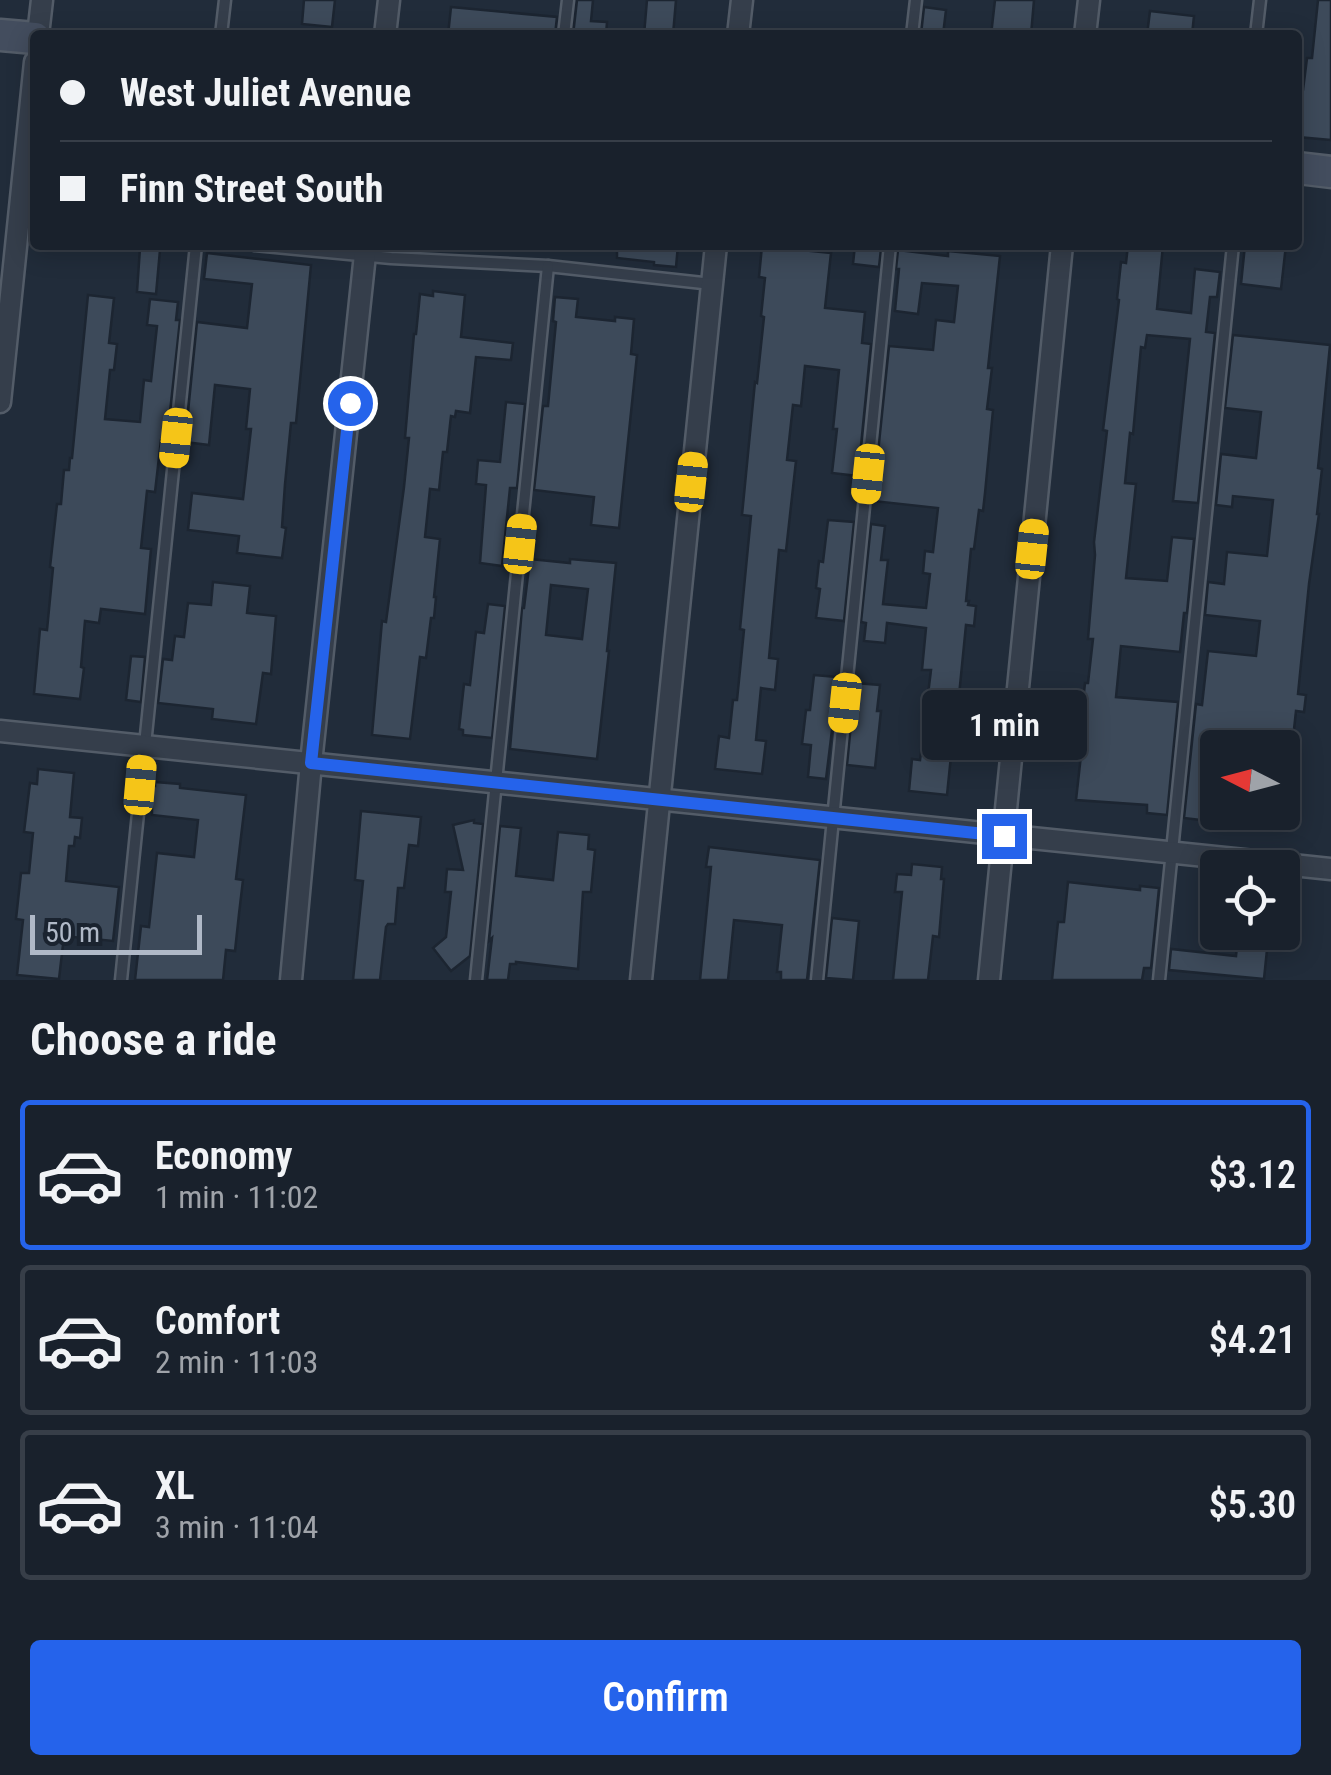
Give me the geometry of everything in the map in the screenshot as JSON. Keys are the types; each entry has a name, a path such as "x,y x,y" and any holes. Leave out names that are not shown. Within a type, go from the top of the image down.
{"street":[{"path":"37,30 42,0"},
{"path":"386,30 389,0"},
{"path":"739,30 742,0"},
{"path":"1086,30 1089,0"},
{"path":"0,35 30,36"},
{"path":"0,402 30,111"},
{"path":"1302,168 1331,172"},
{"path":"291,980 365,250"},
{"path":"641,980 715,250"},
{"path":"989,980 1062,250"},
{"path":"0,731 1331,869"}],"lane":[{"path":"222,30 225,0"},
{"path":"565,30 568,0"},
{"path":"913,30 916,0"},
{"path":"1257,30 1260,0"},
{"path":"121,980 195,250"},
{"path":"365,250 712,284"},
{"path":"817,980 890,250"},
{"path":"1159,980 1233,250"},
{"path":"476,980 548,266"}],"building":[{"path":"304,0 335,0 332,27 302,24"},
{"path":"577,0 593,0 591,21 607,22 606,30 574,30"},
{"path":"647,0 676,0 673,30 644,30"},
{"path":"995,0 1034,0 1031,30 992,30"},
{"path":"1318,0 1331,0 1331,140 1302,137 1302,90 1307,58 1312,58"},
{"path":"451,7 557,17 556,30 449,30"},
{"path":"924,7 946,10 944,30 921,30"},
{"path":"1150,11 1194,16 1193,30 1148,30"},
{"path":"140,250 160,250 156,294 137,292"},
{"path":"617,250 678,250 676,267 617,258"},
{"path":"762,250 831,253 825,308 865,312 862,343 871,344 858,476 832,473 839,370 805,366 801,406 793,405 787,460 796,461 786,551 779,550 769,658 778,659 775,690 761,688 756,740 766,741 762,774 715,769 719,736 729,738 733,700 737,700 744,630 740,629 751,516 742,515 764,317 761,316 765,278 759,277"},
{"path":"854,250 881,250 879,267 853,264"},
{"path":"898,250 948,256 948,251 1000,256 988,368 992,368 987,409 993,410 985,493 971,549 966,601 976,606 974,626 966,625 947,795 909,791 912,759 920,760 931,670 922,670 926,628 887,623 885,643 864,641 866,623 861,622 871,524 885,526 881,560 888,560 883,604 926,608 930,574 923,573 925,551 933,552 938,508 873,501 889,346 933,350 936,320 954,322 958,286 922,283 918,314 895,311"},
{"path":"1127,250 1163,250 1157,309 1191,313 1195,269 1220,272 1217,297 1210,297 1206,332 1215,333 1198,503 1173,501 1190,339 1147,335 1145,348 1141,347 1125,483 1136,484 1126,578 1167,581 1172,537 1194,539 1180,652 1121,646 1116,697 1178,702 1167,815 1147,813 1147,805 1076,800 1083,737 1079,737 1093,639 1088,639 1107,431 1103,430 1121,262 1126,263"},
{"path":"1244,250 1285,250 1281,289 1241,284"},
{"path":"207,253 311,265 296,423 291,423 282,558 237,553 239,536 188,530 192,493 243,499 251,429 246,429 250,389 215,385 209,445 185,442 197,322 247,328 252,284 204,279"},
{"path":"433,291 465,295 461,337 513,343 511,360 476,357 470,413 456,411 455,417 451,416 439,490 430,489 425,537 440,539 436,597 426,658 420,657 410,739 372,735 382,621 386,622 404,487 414,334 420,294 433,296"},
{"path":"88,295 114,298 109,343 117,344 105,419 140,422 144,380 151,381 157,326 147,325 150,299 178,302 176,320 180,320 167,440 161,440 155,492 147,491 141,548 151,549 145,614 101,609 99,623 85,621 80,699 34,694 40,629 47,630 57,504 61,504 64,470 69,470 72,458"},
{"path":"555,297 578,299 576,317 634,319 631,354 637,355 619,528 591,525 594,497 534,490 543,406 548,406"},
{"path":"1233,335 1330,345 1318,468 1322,469 1319,514 1298,694 1306,695 1304,712 1296,711 1294,730 1200,730 1200,820 1184,818 1196,704 1202,705 1208,651 1256,656 1260,621 1205,615 1208,582 1224,584 1227,552 1267,556 1273,500 1233,496 1232,507 1216,505 1221,454 1256,458 1261,412 1225,408"},
{"path":"506,402 525,404 517,488 510,488 502,566 480,563 486,485 476,484 478,460 500,462"},
{"path":"828,520 854,522 844,621 816,618 819,561 823,562"},
{"path":"530,559 616,563 597,759 510,749","holes":["551,585 588,589 582,639 546,635"]},
{"path":"213,582 250,586 247,613 276,616 271,674 263,673 256,724 212,719 213,709 158,703 163,659 172,660 175,636 184,637 188,603 211,605"},
{"path":"488,604 505,606 492,738 463,735 459,729 464,684 470,685 476,632 484,633"},
{"path":"131,656 145,657 141,702 126,700"},
{"path":"814,675 837,677 838,681 826,779 808,777 811,745 802,744"},
{"path":"855,683 880,685 875,768 847,765"},
{"path":"38,769 74,773 70,817 82,818 80,838 75,837 74,846 69,846 66,881 119,887 113,941 64,936 59,979 17,975 23,920 16,919 21,873 29,873 33,833 24,832 30,783 37,784"},
{"path":"155,782 246,795 236,879 243,880 235,951 226,950 223,980 135,980 141,926 149,927 157,853 194,857 198,820 152,815 152,809 147,809 150,786 155,786"},
{"path":"361,811 421,817 418,846 409,845 404,888 398,888 395,924 386,927 380,980 353,980 363,881 355,880"},
{"path":"474,820 483,824 470,956 451,971 433,948 446,937 451,892 445,892 447,869 463,870 453,825"},
{"path":"500,826 521,828 516,876 553,880 558,832 589,835 588,849 595,850 591,892 583,892 578,969 516,962 510,964 508,980 487,980"},
{"path":"709,847 820,860 807,980 781,980 781,972 777,972 782,925 734,920 728,980 700,980 711,867 706,867"},
{"path":"912,864 942,867 939,937 933,936 928,980 893,980 902,892 895,892 897,874 911,875"},
{"path":"1068,882 1140,890 1140,886 1159,888 1151,968 1144,968 1142,980 1052,980 1058,922 1064,922"},
{"path":"832,918 859,921 853,980 826,978"},
{"path":"1171,949 1236,956 1237,950 1267,950 1264,979 1169,970"}],"route":[{"path":"350,403 311,763 1004,836"}]}
